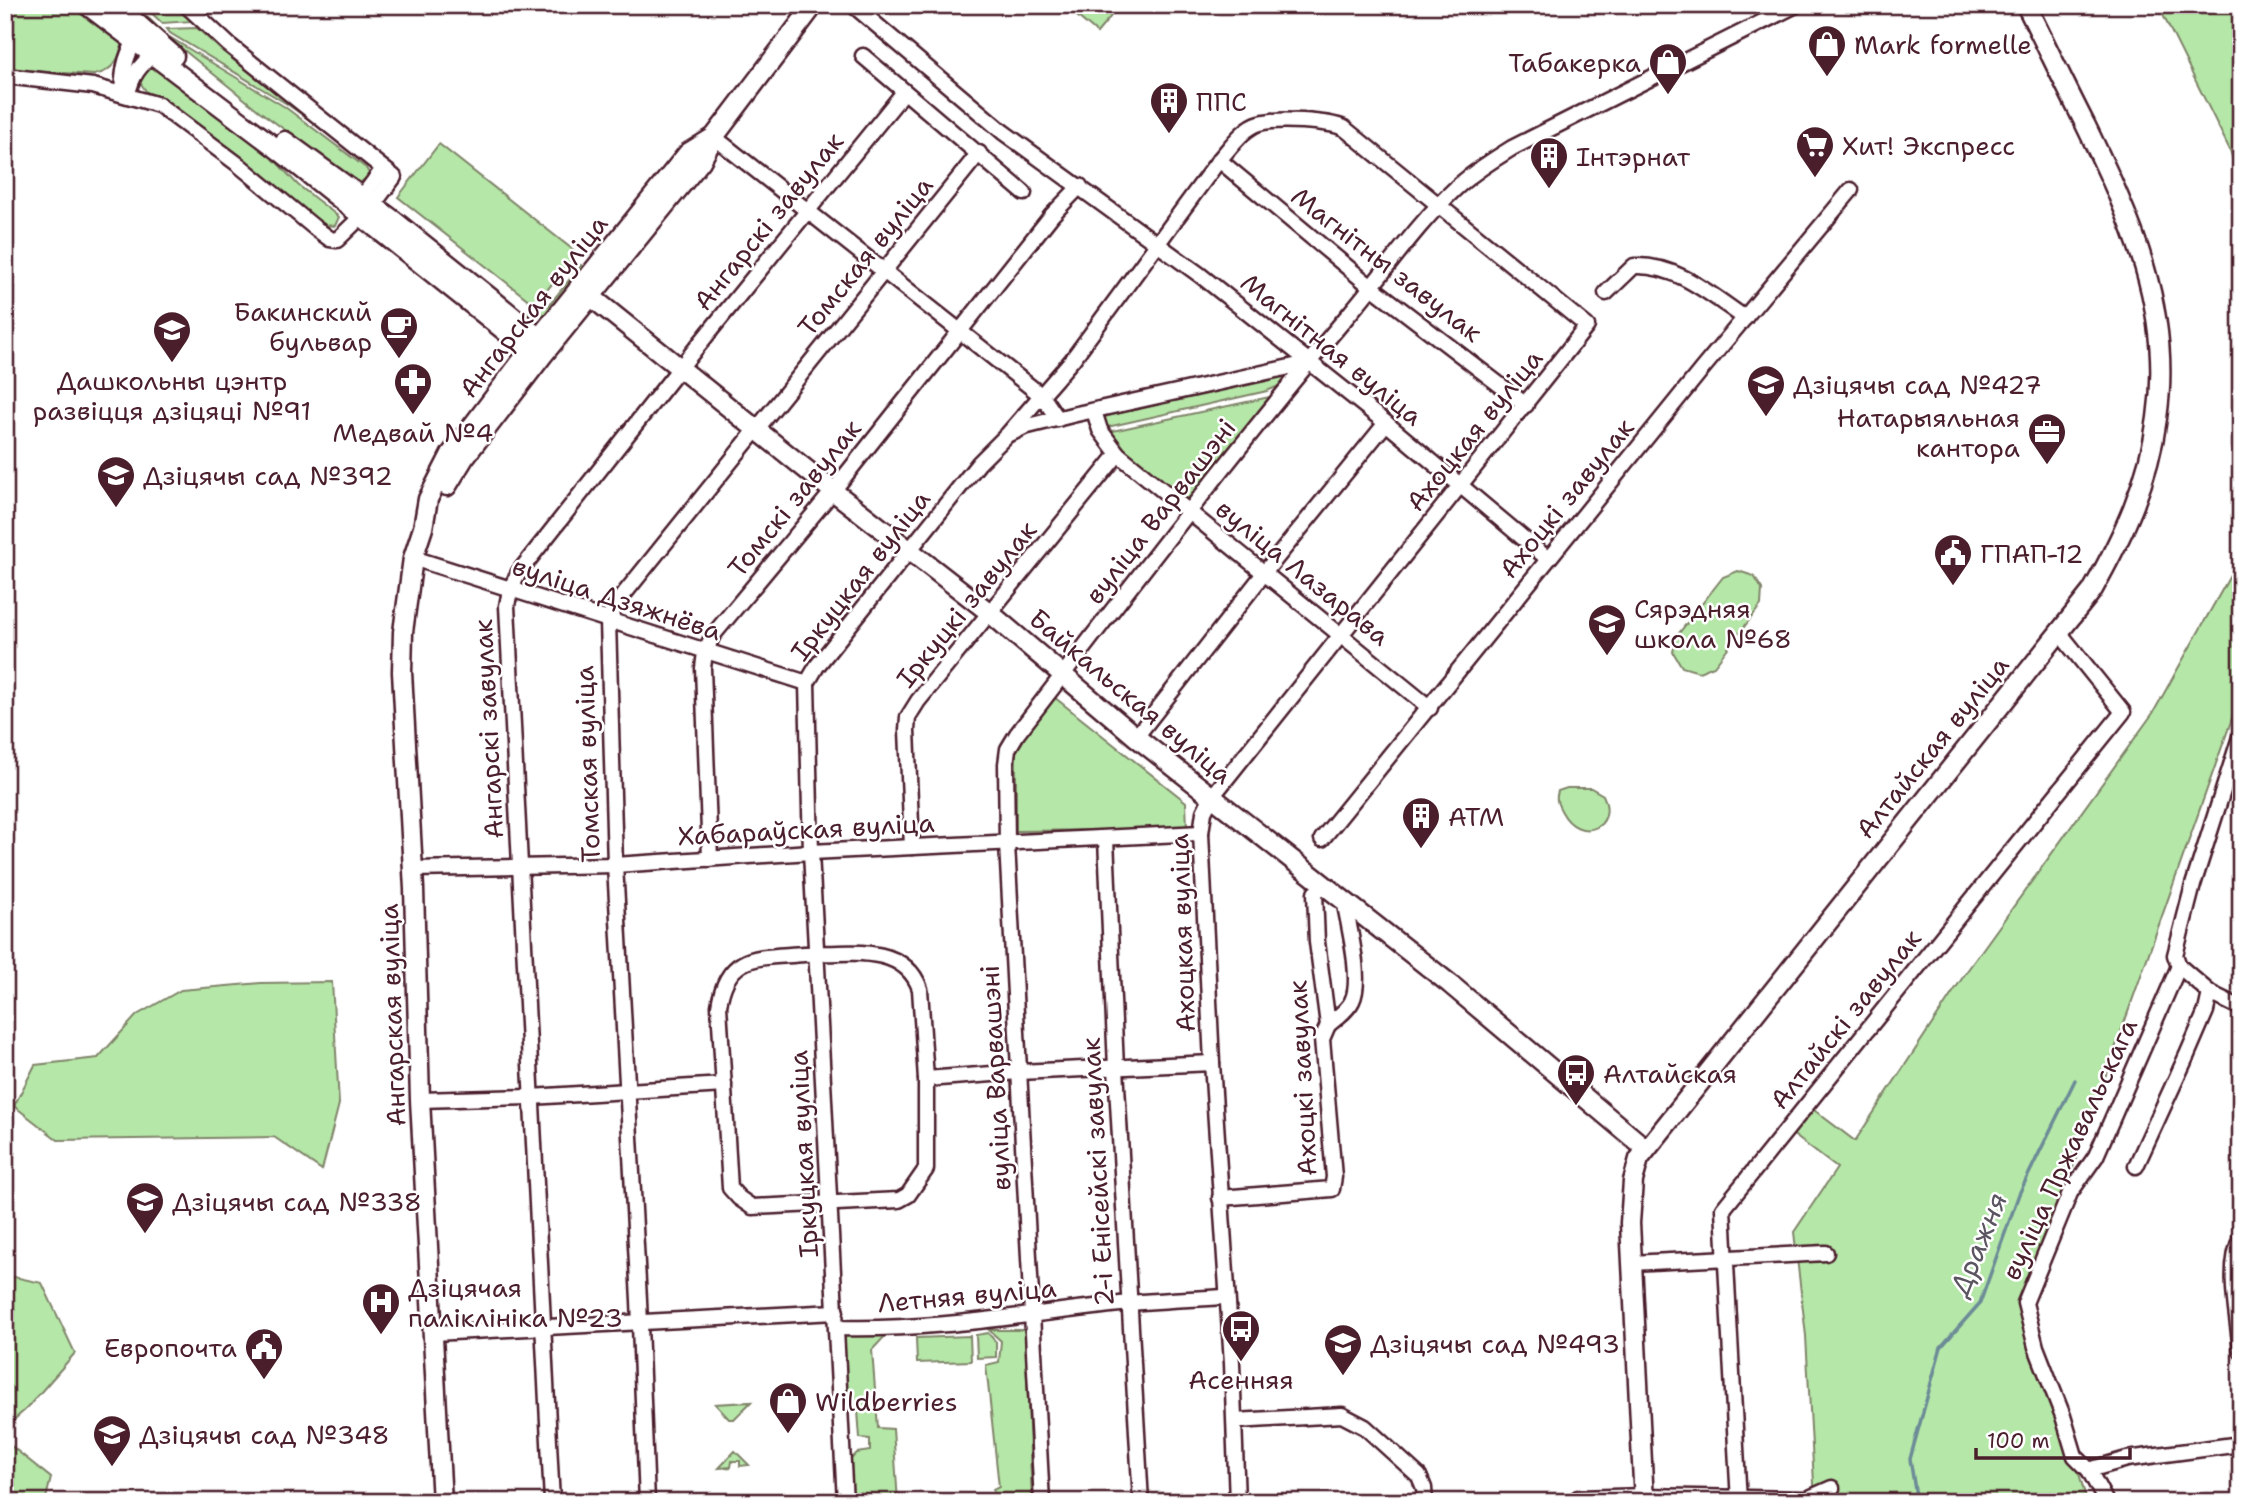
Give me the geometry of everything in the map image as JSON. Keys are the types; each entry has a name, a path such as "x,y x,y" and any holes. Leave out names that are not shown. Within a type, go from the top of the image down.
{"main road":[{"path":"87,5 135,42 157,50"},
{"path":"116,5 157,50 365,206 537,348"},
{"name":"Ангарская вуліца","path":"442,1502 420,1100 402,672 403,632 412,558 423,528 428,499 451,454 585,292 688,153 714,137 814,5"},
{"name":"Алтайская вуліца","path":"1644,1499 1631,1263 1631,1195 1639,1159 2092,591 2132,513 2147,467 2157,418 2158,338 2143,258 2109,171 2026,5"},
{"name":"Байкальская вуліца","path":"585,292 990,613 1211,798 1450,984 1646,1149"}],"street":[{"path":"5,76 93,86 159,105 239,165 330,239 337,240 389,173 220,37 186,5"},
{"name":"Магнітная вуліца","path":"853,5 1003,132 1199,275 1386,423 1548,559"},
{"name":"вуліца Варвашэні","path":"1042,1502 1007,844 1007,749 1190,511 1438,205 1473,173 1513,148 1796,5"},
{"path":"125,94 123,69 135,42"},
{"path":"125,94 137,68 157,50"},
{"path":"863,56 1024,193"},
{"path":"93,86 108,80 123,69"},
{"name":"Ангарскі завулак","path":"552,1502 519,868 507,606 510,590 519,572 904,92"},
{"name":"Іркуцкая вуліца","path":"845,1502 811,852 807,683 817,666 979,463 1072,360 1219,160 1247,130 1260,123 1301,121 1336,124 1438,205"},
{"path":"714,137 1042,396 1058,419"},
{"name":"Томская вуліца","path":"647,1502 615,865 608,621 616,604 979,153"},
{"name":"Магнітны завулак","path":"1219,160 1373,287 1526,405"},
{"name":"Томскі завулак","path":"710,859 703,667 705,652 713,635 833,491 1052,215 1080,186"},
{"name":"Ахоцкі завулак","path":"1322,839 1851,190"},
{"name":"Ахоцкая вуліца","path":"1237,1502 1201,833 1204,812 1211,798 1340,634 1462,486 1587,326 1438,205"},
{"path":"1606,293 1634,266 1646,266 1677,273 1745,318"},
{"path":"1007,435 1024,427 1308,363"},
{"name":"вуліца Лазарава","path":"1094,411 1100,430 1118,454 1430,708"},
{"path":"1136,737 1386,423"},
{"name":"Іркуцкі завулак","path":"912,847 906,730 908,717 918,701 1118,454"},
{"name":"вуліца Дзяжнёва","path":"412,558 807,683"},
{"name":"Алтайскі завулак","path":"1739,1499 1723,1209 2123,712 2058,631"},
{"path":"2241,734 2183,917 2175,955 2179,966 2210,993 2241,1008"},
{"name":"Хабараўская вуліца","path":"412,869 615,865 811,852 1201,833"},
{"name":"2-і Енісейскі завулак","path":"1106,839 1115,1068 1142,1502"},
{"name":"Ахоцкі завулак","path":"1220,1198 1332,1189 1334,1177 1322,1039 1328,1025 1317,942 1315,893"},
{"path":"1328,1025 1352,1001 1355,991 1355,961 1344,900"},
{"path":"818,954 890,956 915,975 920,989 926,1079 926,1169 908,1195 899,1200 752,1207 730,1188 719,1006 721,991 729,976 742,962 818,954"},
{"name":"вуліца Пржавальскага","path":"2106,1502 2089,1470 2075,1456 2063,1416 2036,1347 2025,1303 2070,1193 2096,1156 2179,966"},
{"path":"2136,1166 2206,1012 2210,993"},
{"path":"926,1079 1212,1063"},
{"path":"420,1100 531,1097 724,1085"},
{"path":"2241,1237 2233,1268 2241,1351"},
{"path":"1631,1263 1826,1253"},
{"name":"Летняя вуліца","path":"837,1328 1031,1316 1129,1303 1226,1297"},
{"path":"434,1333 836,1312"},
{"path":"1234,1421 1342,1415 1365,1427 1419,1476 1424,1488 1425,1502"},
{"path":"2089,1470 2127,1459 2241,1444"},
{"path":"1578,1498 1807,1499 1832,1488"}],"green space":[{"path":"5,5 80,5 121,39 118,58 106,71 94,75 5,69"},
{"path":"128,5 135,5 166,35 285,107 366,168 370,175 361,182 354,181 258,110"},
{"path":"143,5 180,5 193,21 162,23"},
{"path":"1086,5 1120,5 1097,33 1077,16"},
{"path":"2158,5 2241,5 2241,187 2230,150"},
{"path":"197,28 221,50 336,139 287,104 167,29"},
{"path":"157,66 271,156 298,185 339,217 335,226 325,225 146,91 139,81 145,69"},
{"path":"439,144 577,253 535,305 398,197"},
{"path":"581,265 585,269 549,313 535,317 523,312 549,305"},
{"path":"1285,374 1289,378 1267,391 1103,428 1104,417"},
{"path":"1274,396 1188,502 1120,451 1108,432"},
{"path":"2241,547 2241,693 2025,1303 2063,1416 2087,1502 1815,1502 1806,1336 1794,1232 1837,1168 1791,1133 1810,1107 1855,1141 1967,971 2153,713 2236,565"},
{"path":"1738,571 1754,576 1762,589 1761,605 1714,666 1699,672 1682,667 1673,652 1676,637 1723,577"},
{"path":"1054,697 1186,802 1187,829 1016,831 1016,748"},
{"path":"1567,788 1591,788 1603,795 1607,807 1602,823 1587,829 1569,822 1557,800 1558,791"},
{"path":"332,982 339,1104 322,1170 274,1137 58,1140 14,1106 35,1065 98,1058 137,1015 181,990 261,983"},
{"path":"5,1275 42,1283 75,1353 27,1408 5,1428"},
{"path":"989,1330 1025,1330 1032,1502 995,1502 993,1490 999,1487 986,1365 999,1362 1001,1341"},
{"path":"988,1333 996,1342 996,1357 977,1358 976,1335"},
{"path":"844,1334 887,1334 872,1350 878,1428 893,1429 898,1502 850,1502 847,1463 857,1453 870,1451 870,1439 860,1438 858,1411 845,1406"},
{"path":"970,1336 971,1361 917,1363 916,1338"},
{"path":"751,1402 734,1419 729,1419 715,1404"},
{"path":"5,1441 51,1478 45,1502 5,1502"},
{"path":"735,1451 749,1465 740,1466 740,1461 732,1461 731,1467 719,1468"}],"waterway":[{"name":"Дражня","path":"1917,1502 1910,1459 1941,1347 1980,1303 2019,1194 2075,1080"}],"place":[{"name":"Mark formelle","path":"1827,78"},
{"name":"Табакерка","path":"1668,96"},
{"name":"ППС","path":"1169,135"},
{"name":"Хит! Экспресс","path":"1815,179"},
{"name":"Інтэрнат","path":"1549,190"},
{"name":"Бакинский бульвар","path":"399,360"},
{"name":"Дашкольны цэнтр развіцця дзіцяці №91","path":"172,364"},
{"name":"Медвай №4","path":"413,416"},
{"name":"Дзіцячы сад №427","path":"1766,418"},
{"name":"Натарыяльная кантора","path":"2047,466"},
{"name":"Дзіцячы сад №392","path":"116,509"},
{"name":"ГПАП-12","path":"1953,587"},
{"name":"Сярэдняя школа №68","path":"1607,657"},
{"name":"АТМ","path":"1421,850"},
{"name":"Алтайская","path":"1576,1107"},
{"name":"Дзіцячы сад №338","path":"145,1235"},
{"name":"Дзіцячая паліклініка №23","path":"381,1336"},
{"name":"Асенняя","path":"1241,1363"},
{"name":"Дзіцячы сад №493","path":"1343,1377"},
{"name":"Европочта","path":"264,1381"},
{"name":"Wildberries","path":"788,1435"},
{"name":"Дзіцячы сад №348","path":"112,1468"}]}
